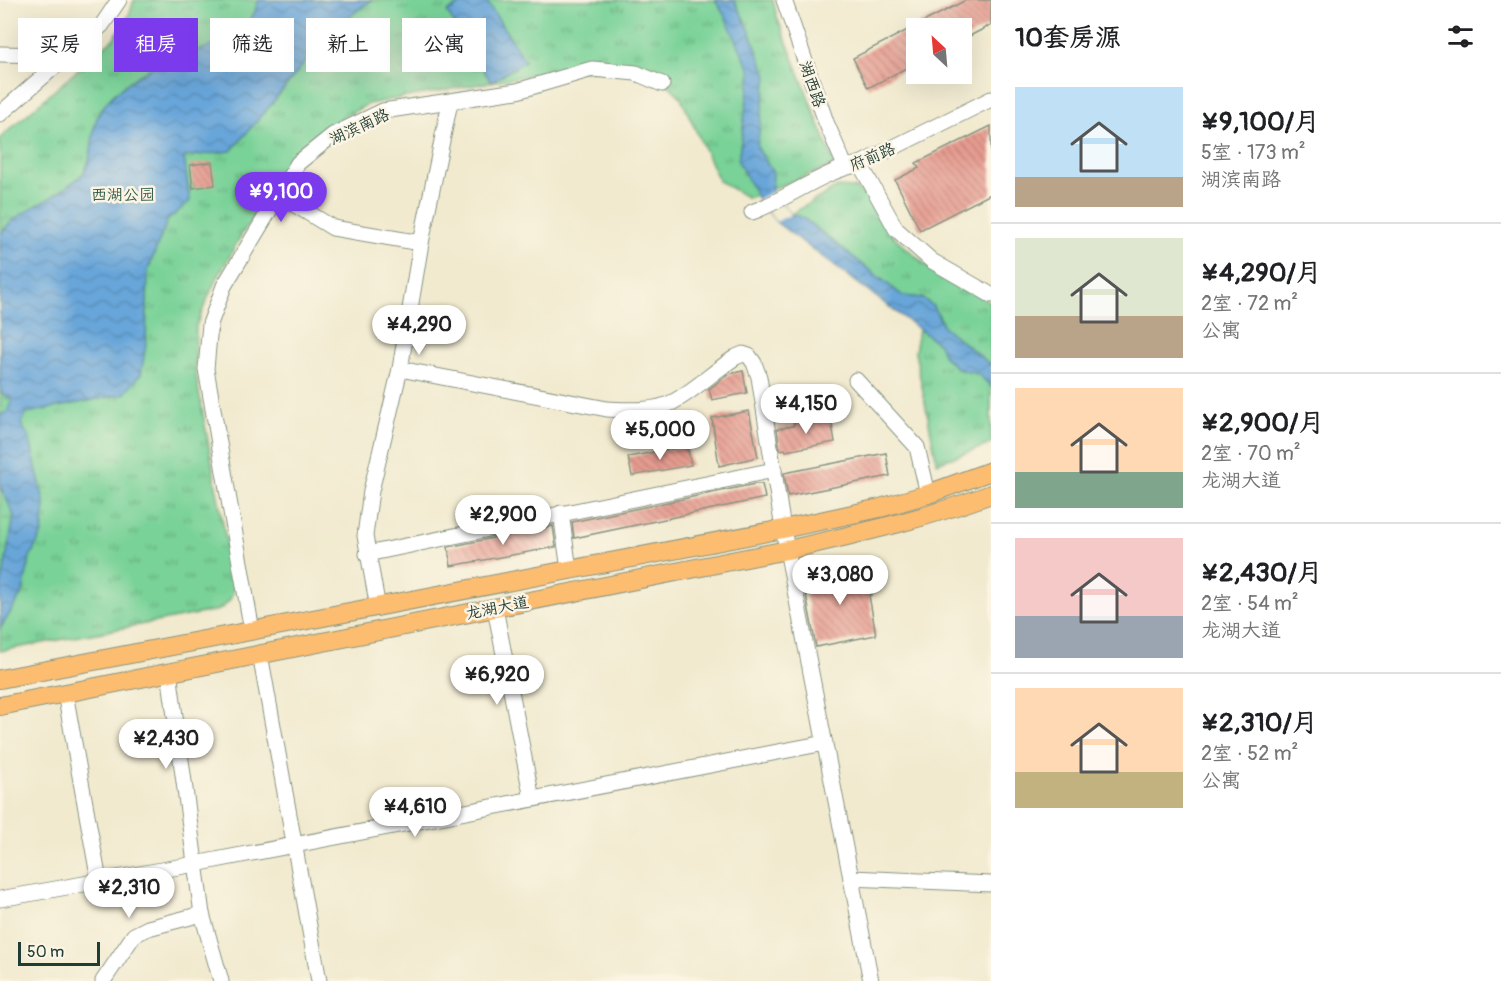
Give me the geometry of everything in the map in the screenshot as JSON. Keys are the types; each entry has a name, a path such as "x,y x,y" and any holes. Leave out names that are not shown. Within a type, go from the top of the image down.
{"main road":[{"name":"龙湖大道","path":"0,679 783,529 880,508 928,494 991,471"},
{"name":"龙湖大道","path":"0,706 787,550 884,528 991,494"}],"street":[{"path":"102,25 119,0"},
{"name":"湖西路","path":"784,0 826,122 896,230 932,261 991,294"},
{"path":"0,54 18,54"},
{"name":"湖滨南路","path":"252,631 206,369 210,324 224,286 298,163 333,135 383,111 517,91 592,69 636,72 662,84"},
{"path":"0,114 48,72"},
{"name":"府前路","path":"757,210 991,99"},
{"path":"378,608 365,536 371,491 400,369 421,243 450,102"},
{"path":"279,195 333,228 421,243"},
{"path":"400,369 607,409 627,410 672,403 736,357 743,354 749,356 759,377 783,529 871,981"},
{"path":"856,380 917,447 928,494"},
{"path":"367,554 774,470"},
{"path":"561,513 569,570"},
{"path":"495,608 532,799"},
{"path":"260,654 319,981"},
{"path":"169,672 202,914 221,981"},
{"path":"65,693 99,881"},
{"path":"0,899 195,864 825,743"},
{"path":"851,878 991,884"},
{"path":"103,981 134,935 148,928 202,914"}],"green space":[{"name":"西湖公园","path":"134,0 773,0 777,17 835,165 748,198 719,181 680,96 650,68 547,72 368,104 328,125 298,151 242,234 213,286 196,326 195,370 234,584 230,599 219,610 0,651 0,138 75,72 102,72 102,49 114,38 114,72 198,72 198,18 127,18"},
{"path":"837,187 855,188 873,202 891,234 930,269 991,302 991,365 944,327 939,315 922,298 903,296 803,218 791,214"},
{"path":"919,329 939,344 944,356 958,369 978,374 991,386 991,444 937,463 915,352"}],"water":[{"path":"258,0 372,0 348,18 306,18 306,61 231,151 184,157 190,201 167,221 148,270 146,344 141,374 124,394 27,413 21,423 30,440 45,506 42,534 30,557 23,592 0,629 0,592 14,516 0,485 0,415 7,412 12,400 0,392 0,234 24,212 61,191 83,174 89,160 98,116 115,94 144,72 198,72 198,51 210,47 210,72 294,72 294,18 251,18"},
{"path":"466,0 486,0 525,61 491,82 485,72 486,18 451,18 447,12"},
{"path":"715,0 734,0 748,27 767,76 757,147 773,173 772,192 791,214 803,218 903,296 922,298 933,306 944,327 991,365 991,386 978,374 958,369 944,356 939,344 776,222 758,199 738,161 751,72"}],"pier":[{"path":"772,192 791,214 776,222 758,199"}],"building":[{"path":"966,0 991,0 991,25 972,35 972,18 931,18"},
{"path":"906,31 906,68 868,88 853,58"},
{"path":"991,126 991,194 920,230 895,180 919,168 916,163"},
{"path":"212,162 215,185 193,188 190,165"},
{"path":"743,371 747,393 712,400 709,389 729,374"},
{"path":"749,411 758,457 719,466 712,418"},
{"path":"812,418 814,422 831,419 835,442 786,451 785,449 780,450 777,429 793,426 795,421"},
{"path":"687,446 691,465 632,476 628,457"},
{"path":"886,453 890,476 788,496 784,473"},
{"path":"762,484 765,498 574,538 572,522"},
{"path":"553,526 556,547 451,566 448,547"},
{"path":"866,565 876,635 816,647 804,584 808,576"}]}
